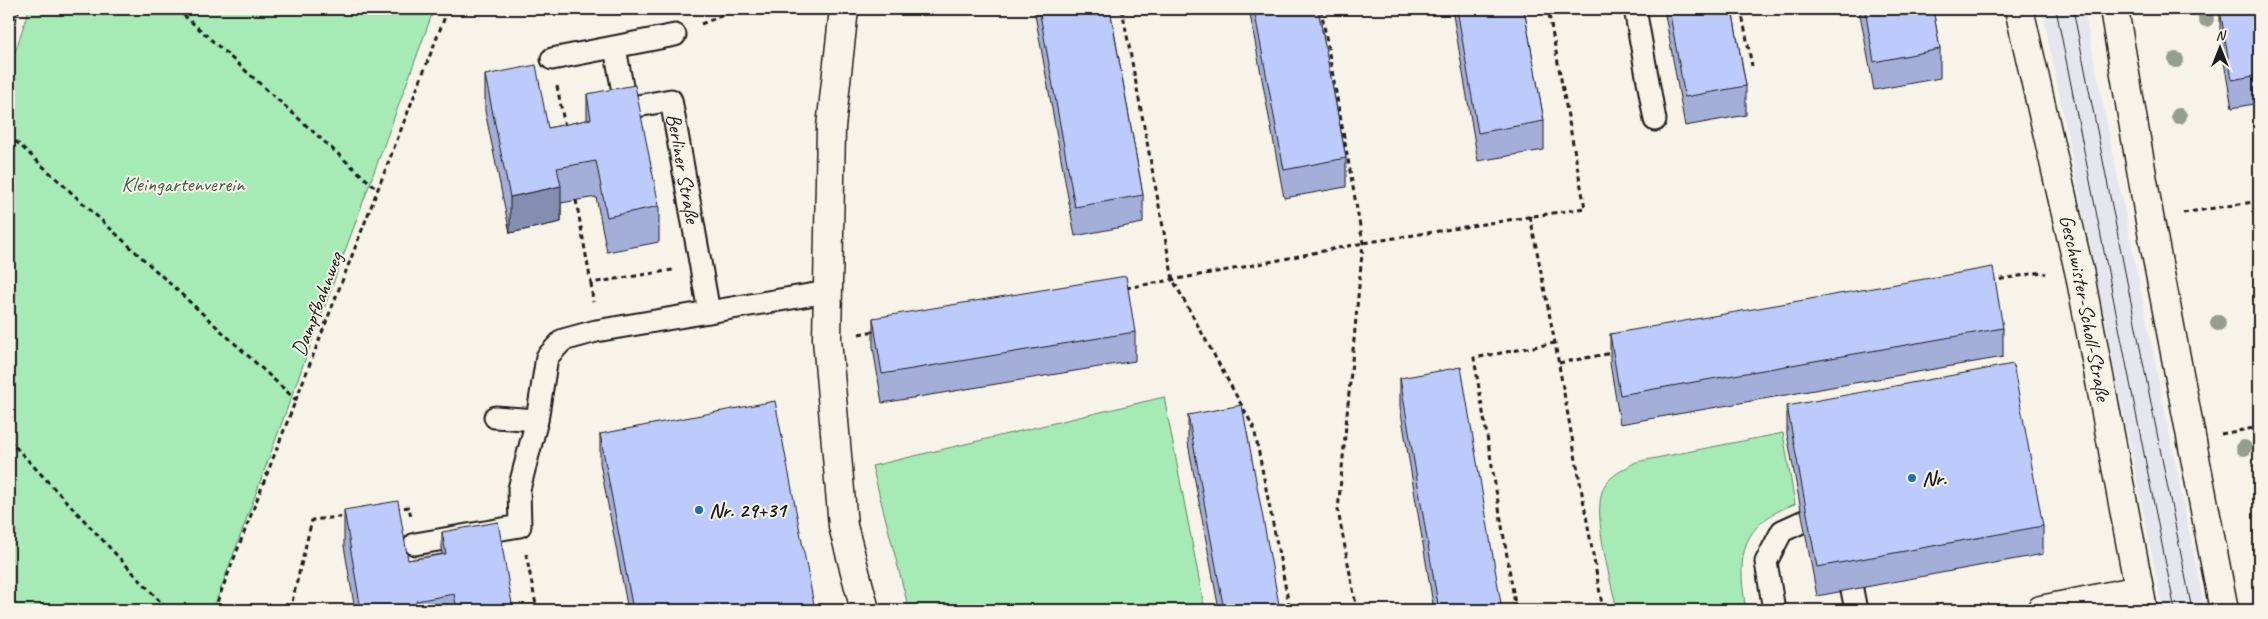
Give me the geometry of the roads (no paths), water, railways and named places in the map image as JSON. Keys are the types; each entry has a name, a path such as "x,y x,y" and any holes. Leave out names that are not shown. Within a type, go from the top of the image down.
{"main road":[{"path":"843,9 831,127 827,339 843,526 864,610"},
{"name":"Geschwister-Scholl-Straße","path":"2019,9 2080,275 2141,600"},
{"path":"2114,9 2151,226 2224,610"},
{"path":"2041,610 2141,600"}],"lane":[{"path":"1635,9 1655,120"},
{"path":"552,59 675,35"},
{"name":"Berliner Straße","path":"616,48 626,108 671,100 709,312"},
{"path":"415,544 520,526 519,490 537,420 547,357 563,340 596,331 827,292"},
{"path":"495,417 537,420"},
{"path":"1774,610 1766,562 1782,531 1804,522"},
{"path":"1853,577 1852,590 1856,610"}],"tram line":[{"path":"2056,9 2175,610"},
{"path":"2073,9 2192,610"}],"place":[{"name":"Nr.","path":"1912,478"},
{"name":"Nr. 29+31","path":"699,510"}],"park label":[{"name":"Kleingartenverein","path":"183,184"}]}
